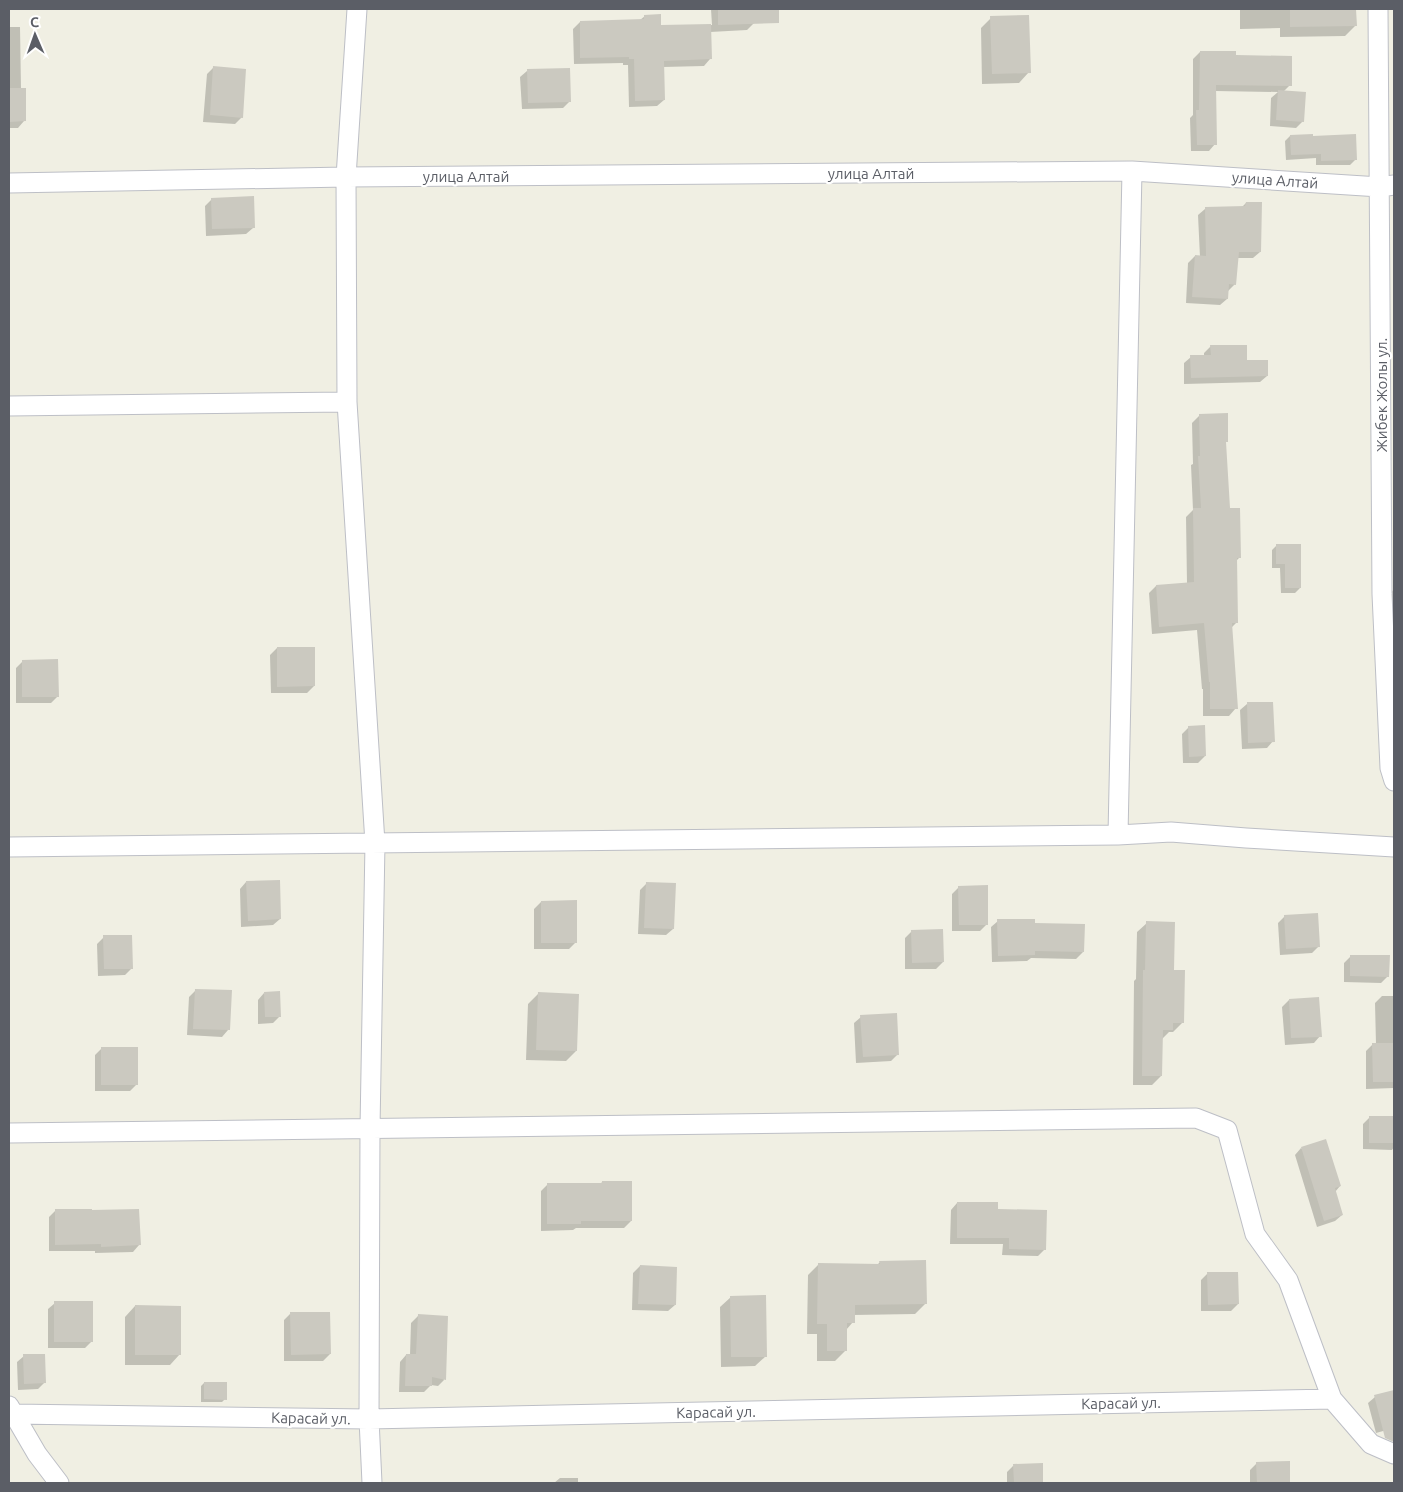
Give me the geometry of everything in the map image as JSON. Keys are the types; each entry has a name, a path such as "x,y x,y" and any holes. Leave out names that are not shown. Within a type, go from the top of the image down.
{"street":[{"path":"356,9 346,177 347,402 375,843 370,1128 369,1419 372,1483"},
{"name":"Жибек Жолы ул.","path":"1378,9 1387,186 1382,594 1390,768 1394,781"},
{"path":"1118,835 1132,171"},
{"name":"улица Алтай","path":"9,183 346,177 1132,171 1387,186"},
{"path":"9,406 347,402"},
{"path":"9,847 1118,835 1171,832 1394,847"},
{"path":"9,1133 1196,1118 1227,1130 1255,1234 1288,1280 1332,1399 1371,1444 1394,1454"},
{"name":"Карасай ул.","path":"12,1409 369,1419 1332,1399"},
{"path":"12,1409 37,1454 58,1483"}],"building":[{"path":"718,9 779,9 779,23 718,25"},
{"path":"1290,9 1356,9 1357,26 1290,27"},
{"path":"661,14 661,25 711,24 712,59 664,61 665,100 635,101 634,59 629,59 629,57 580,58 580,21 644,19 644,15"},
{"path":"1029,15 1031,73 992,74 990,16"},
{"path":"1200,51 1236,51 1236,55 1292,56 1292,86 1216,85 1217,145 1197,145 1196,110 1199,110"},
{"path":"213,66 246,69 243,118 210,115"},
{"path":"570,68 571,102 528,103 527,69"},
{"path":"9,88 26,88 26,121 9,122"},
{"path":"1278,90 1306,92 1304,122 1276,120"},
{"path":"1313,134 1313,136 1356,134 1357,160 1321,161 1321,154 1291,155 1290,135"},
{"path":"254,196 255,228 212,229 211,198"},
{"path":"1246,202 1262,202 1261,252 1239,252 1236,285 1229,284 1228,299 1192,297 1195,255 1206,256 1205,207 1245,206"},
{"path":"1210,345 1247,345 1247,360 1268,360 1268,376 1191,378 1190,355 1211,355"},
{"path":"1228,413 1228,442 1226,442 1230,508 1240,508 1241,558 1237,558 1238,623 1232,623 1238,709 1210,709 1210,682 1204,623 1159,627 1156,585 1194,582 1193,508 1201,508 1198,456 1200,456 1199,414"},
{"path":"1276,544 1301,544 1301,588 1285,588 1285,564 1276,564"},
{"path":"277,647 315,647 315,686 277,687"},
{"path":"58,659 59,697 22,697 22,660"},
{"path":"1247,702 1273,702 1275,742 1248,743"},
{"path":"1205,725 1206,756 1189,757 1188,726"},
{"path":"280,880 281,919 248,921 246,881"},
{"path":"646,882 676,883 674,929 644,928"},
{"path":"988,885 988,925 959,925 958,886"},
{"path":"577,900 577,943 541,943 541,901"},
{"path":"1318,913 1320,947 1286,949 1284,915"},
{"path":"997,919 1035,919 1035,923 1085,924 1084,952 1035,951 1035,955 998,956"},
{"path":"1146,921 1175,922 1174,970 1185,970 1184,1023 1173,1023 1173,1030 1163,1030 1162,1076 1142,1076 1143,970 1145,970"},
{"path":"943,929 944,962 912,963 911,930"},
{"path":"103,935 132,935 133,969 104,969"},
{"path":"1350,955 1390,955 1389,977 1350,976"},
{"path":"195,989 232,990 230,1030 193,1029"},
{"path":"280,991 281,1017 265,1017 264,992"},
{"path":"538,992 579,994 577,1051 536,1050"},
{"path":"1319,997 1322,1037 1291,1038 1289,999"},
{"path":"897,1013 899,1055 863,1057 860,1015"},
{"path":"1372,1043 1394,1043 1394,1082 1373,1082"},
{"path":"101,1047 138,1047 138,1085 101,1085"},
{"path":"1369,1116 1394,1116 1394,1143 1369,1143"},
{"path":"1326,1139 1341,1186 1335,1188 1343,1215 1324,1221 1301,1147"},
{"path":"602,1181 632,1181 632,1221 581,1221 581,1224 547,1224 547,1183 602,1183"},
{"path":"957,1202 998,1202 998,1209 1047,1210 1046,1250 1009,1249 1009,1238 957,1238"},
{"path":"55,1209 139,1209 141,1245 101,1247 101,1244 55,1245"},
{"path":"926,1260 927,1304 855,1305 855,1323 847,1323 847,1351 827,1351 827,1324 817,1324 818,1263 880,1264 879,1261"},
{"path":"640,1265 677,1267 676,1305 638,1304"},
{"path":"1207,1272 1238,1272 1239,1304 1208,1305"},
{"path":"766,1295 767,1357 731,1357 730,1296"},
{"path":"54,1301 93,1301 93,1342 54,1342"},
{"path":"135,1305 181,1306 181,1355 135,1355"},
{"path":"290,1312 330,1312 331,1354 291,1355"},
{"path":"418,1314 448,1316 446,1380 432,1377 432,1386 405,1386 406,1354 416,1354"},
{"path":"23,1354 45,1354 46,1383 24,1384"},
{"path":"204,1382 227,1382 227,1400 204,1399"},
{"path":"1394,1390 1394,1442 1385,1438 1374,1395"},
{"path":"1290,1461 1290,1483 1257,1483 1256,1462"},
{"path":"1043,1463 1043,1483 1014,1483 1013,1464"}]}
